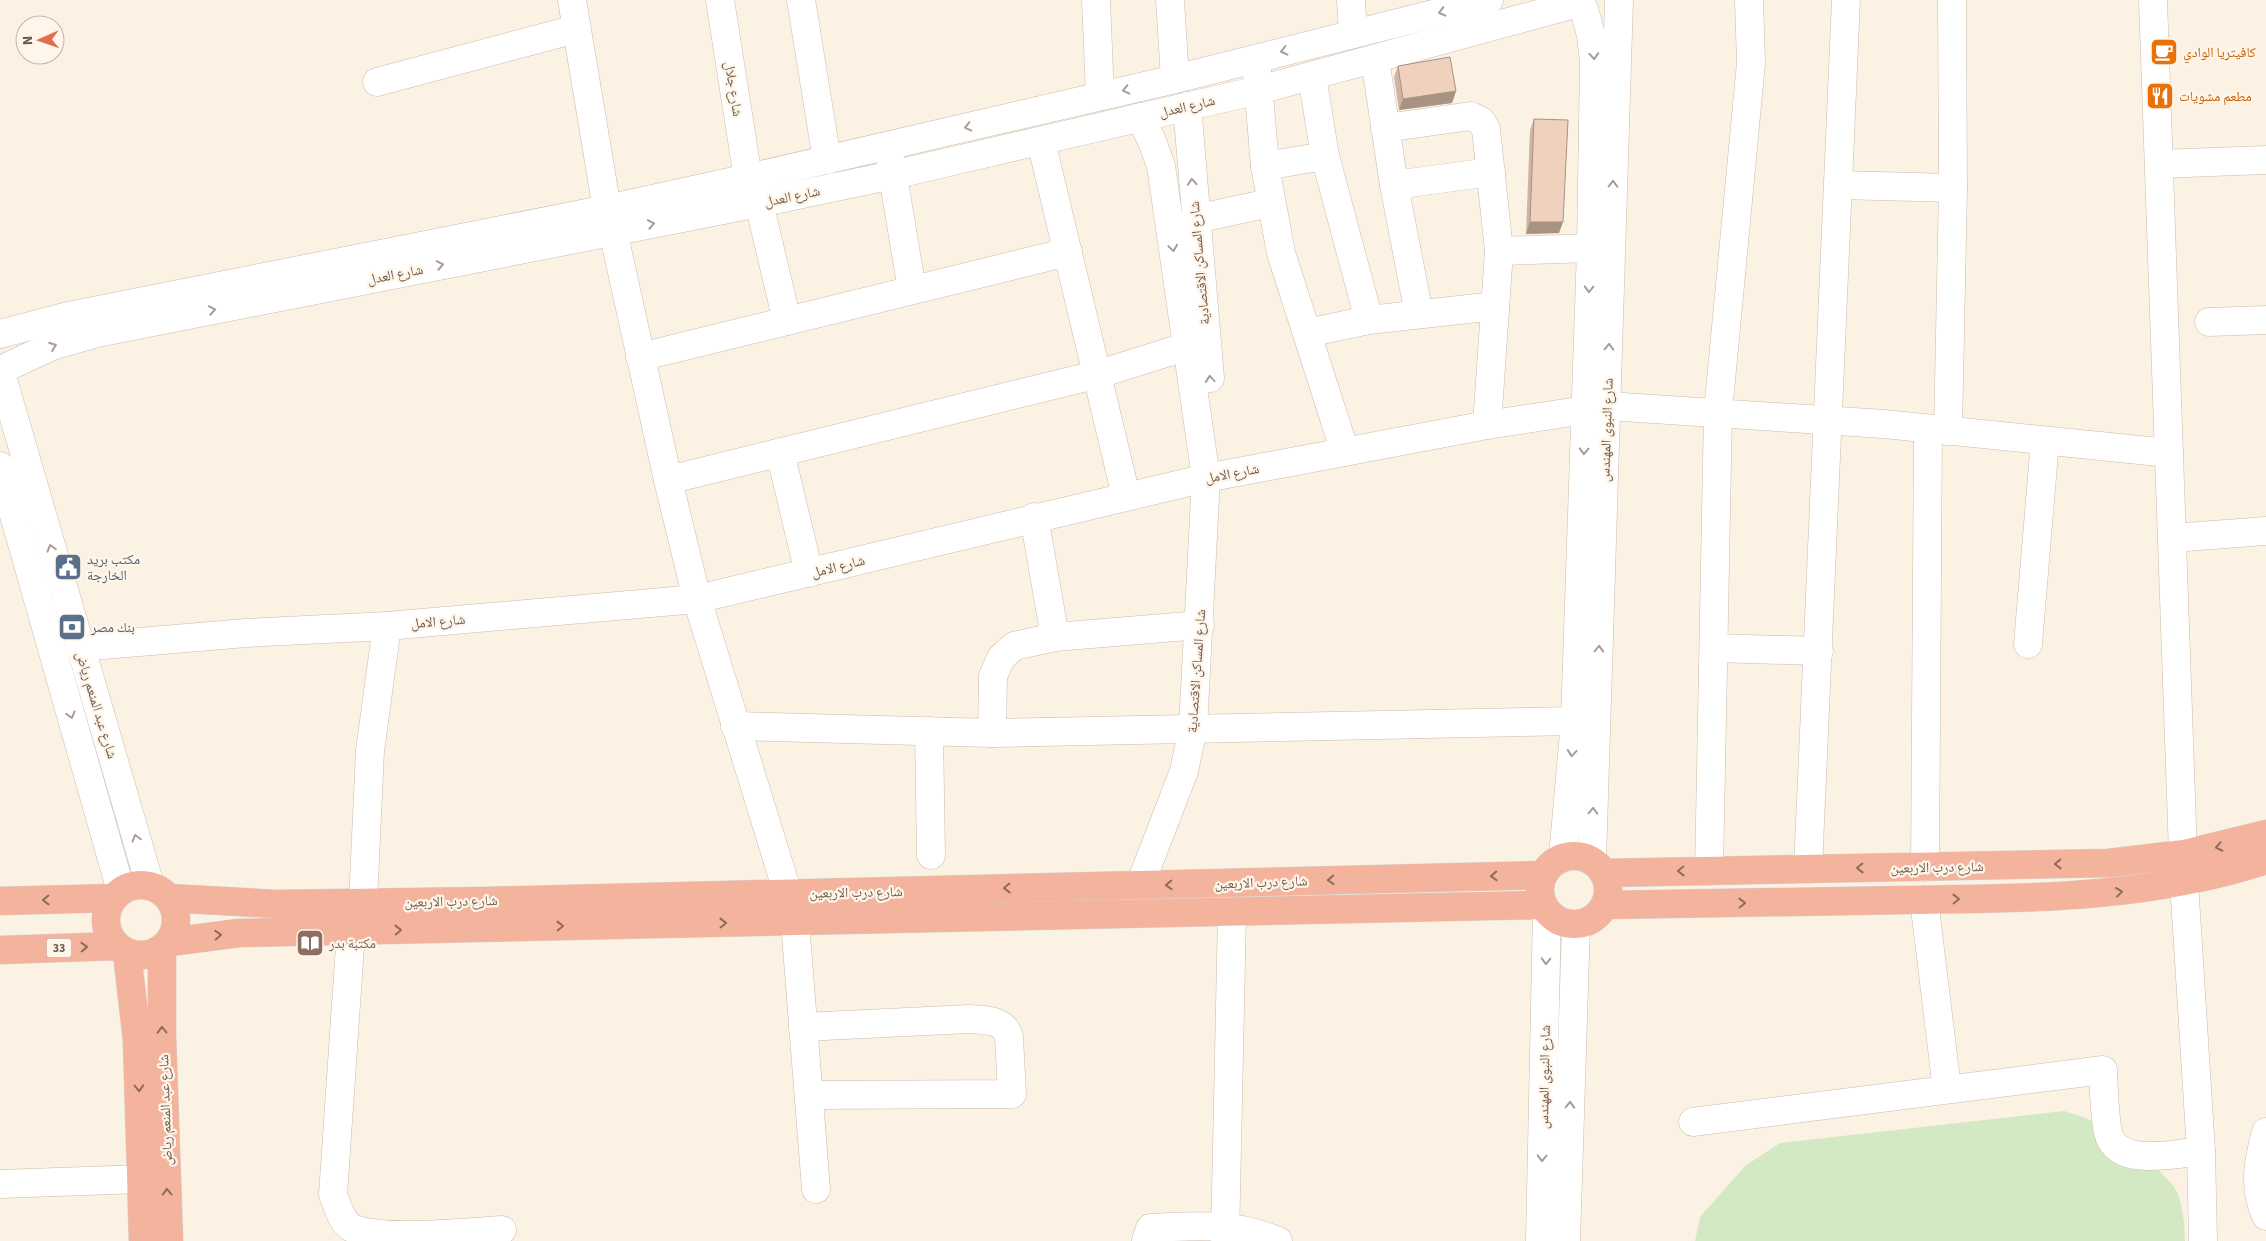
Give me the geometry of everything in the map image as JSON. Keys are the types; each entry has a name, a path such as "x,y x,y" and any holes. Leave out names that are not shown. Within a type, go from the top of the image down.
{"highway":[{"name":"شارع درب الاربعين","path":"1598,867 1709,871 2109,863 2184,854 2266,834"},
{"path":"1578,856 1598,867 1608,884 1605,905 1593,919 1576,925 1565,924 1545,909 1540,885 1543,875 1551,864 1563,857 1578,856"},
{"path":"1605,905 1924,900 2108,894 2184,882 2266,860"},
{"name":"شارع درب الاربعين","path":"166,945 216,935 442,928 484,914 788,894 1543,875"},
{"path":"0,901 117,895 140,884 159,892 176,912 176,928 166,945 151,954 139,956 122,950 109,936 106,924 107,910 117,895"},
{"name":"شارع درب الاربعين","path":"159,892 249,903 442,901 484,914 795,922 1545,909"},
{"path":"442,901 442,928"},
{"name":"شارع عبد المنعم رياض","path":"166,945 162,1027 169,1241"},
{"name":"33","path":"0,950 122,950"},
{"name":"شارع عبد المنعم رياض","path":"122,950 137,1040 142,1179 142,1241"}],"street":[{"path":"572,0 610,220 668,480 697,598 795,922 816,1189"},
{"name":"شارع جلال","path":"720,0 748,178"},
{"path":"801,0 827,160"},
{"path":"1096,0 1100,96"},
{"path":"1170,0 1175,79"},
{"path":"1351,0 1353,34"},
{"name":"شارع العدل","path":"0,334 60,317 610,220 759,203 893,175 1259,90 1573,4 1595,8 1610,0"},
{"name":"شارع النبوى المهندس","path":"1563,857 1575,721 1596,408 1619,0"},
{"path":"1709,871 1718,412 1751,63 1749,0"},
{"path":"1808,869 1846,0"},
{"path":"1925,867 1938,430 1953,188 1952,0"},
{"path":"2153,0 2184,882 2201,1152 2203,1241"},
{"name":"شارع العدل","path":"4,376 52,346 97,333 610,220 748,178 1175,79 1481,1"},
{"name":"شارع النبوى المهندس","path":"1573,4 1592,34 1594,63 1591,248 1596,408 1598,867"},
{"path":"377,82 576,29"},
{"path":"1255,58 1265,166 1270,203 1281,253 1345,452"},
{"path":"1374,59 1394,186 1419,314"},
{"path":"1312,76 1325,156 1369,320"},
{"name":"شارع المساكن الاقتصادية","path":"1187,106 1195,219 1215,433 1212,466 1206,478"},
{"path":"1385,128 1471,116 1484,124 1486,129 1499,251 1488,425"},
{"name":"شارع المساكن الاقتصادية","path":"1140,117 1152,140 1161,166 1206,478 1200,625 1193,728 1178,788 1140,885"},
{"path":"1041,141 1099,374 1126,496"},
{"path":"888,147 912,290"},
{"path":"1265,166 1325,156"},
{"path":"2159,164 2266,160"},
{"path":"1394,186 1490,172"},
{"path":"1839,185 1953,188"},
{"path":"759,203 787,321"},
{"path":"1195,219 1270,203"},
{"path":"1499,251 1591,248"},
{"path":"640,357 1068,252"},
{"path":"1307,333 1369,320 1495,306"},
{"path":"2209,322 2266,320"},
{"name":"شارع عبد المنعم رياض","path":"0,341 6,348 4,376 58,618"},
{"path":"668,480 1099,374 1188,346"},
{"name":"شارع الامل","path":"75,662 246,633 387,626 697,598 809,573 1034,517 1206,478 1488,425 1596,408 1718,412 1829,420 2169,453"},
{"path":"2028,644 2045,441"},
{"path":"780,452 809,573"},
{"name":"شارع عبد المنعم رياض","path":"0,466 75,662 159,892"},
{"path":"1034,517 1055,637"},
{"path":"2172,538 2266,531"},
{"path":"992,733 993,676 1007,650 1022,642 1055,637 1200,625"},
{"path":"363,902 370,751 387,626"},
{"path":"1714,648 1819,651"},
{"name":"شارع عبد المنعم رياض","path":"75,662 117,895"},
{"path":"735,726 992,733 1575,721"},
{"path":"929,731 931,855"},
{"path":"1924,900 1948,1089"},
{"name":"شارع النبوى المهندس","path":"1540,1241 1545,909"},
{"path":"1226,1233 1232,913"},
{"name":"شارع النبوى المهندس","path":"1566,1241 1576,925"},
{"path":"351,931 333,1195 342,1218 352,1228 399,1237 502,1230"},
{"path":"804,1027 969,1020 989,1021 1000,1024 1007,1030 1009,1037 1012,1094 810,1095"},
{"path":"1693,1122 2103,1070 2108,1134 2120,1149 2136,1156 2201,1152"},
{"path":"2266,1132 2257,1165 2261,1204 2266,1216"},
{"path":"0,1184 142,1179"},
{"path":"1146,1241 1150,1228 1226,1233 1257,1232 1278,1241"}],"green space":[{"path":"2064,1111 2107,1128 2132,1145 2155,1165 2177,1192 2181,1203 2185,1241 1695,1241 1700,1217 1745,1166 1780,1143"}],"building":[{"path":"1450,57 1456,91 1403,99 1398,66"},
{"path":"1534,119 1568,120 1563,222 1530,222"}],"place":[{"name":"كافيتريا الوادي","path":"2164,52"},
{"name":"مطعم مشويات","path":"2160,96"},
{"name":"مكتب بريد الخارجة","path":"68,567"},
{"name":"بنك مصر","path":"72,627"},
{"name":"مكتبة بدر","path":"310,943"}]}
